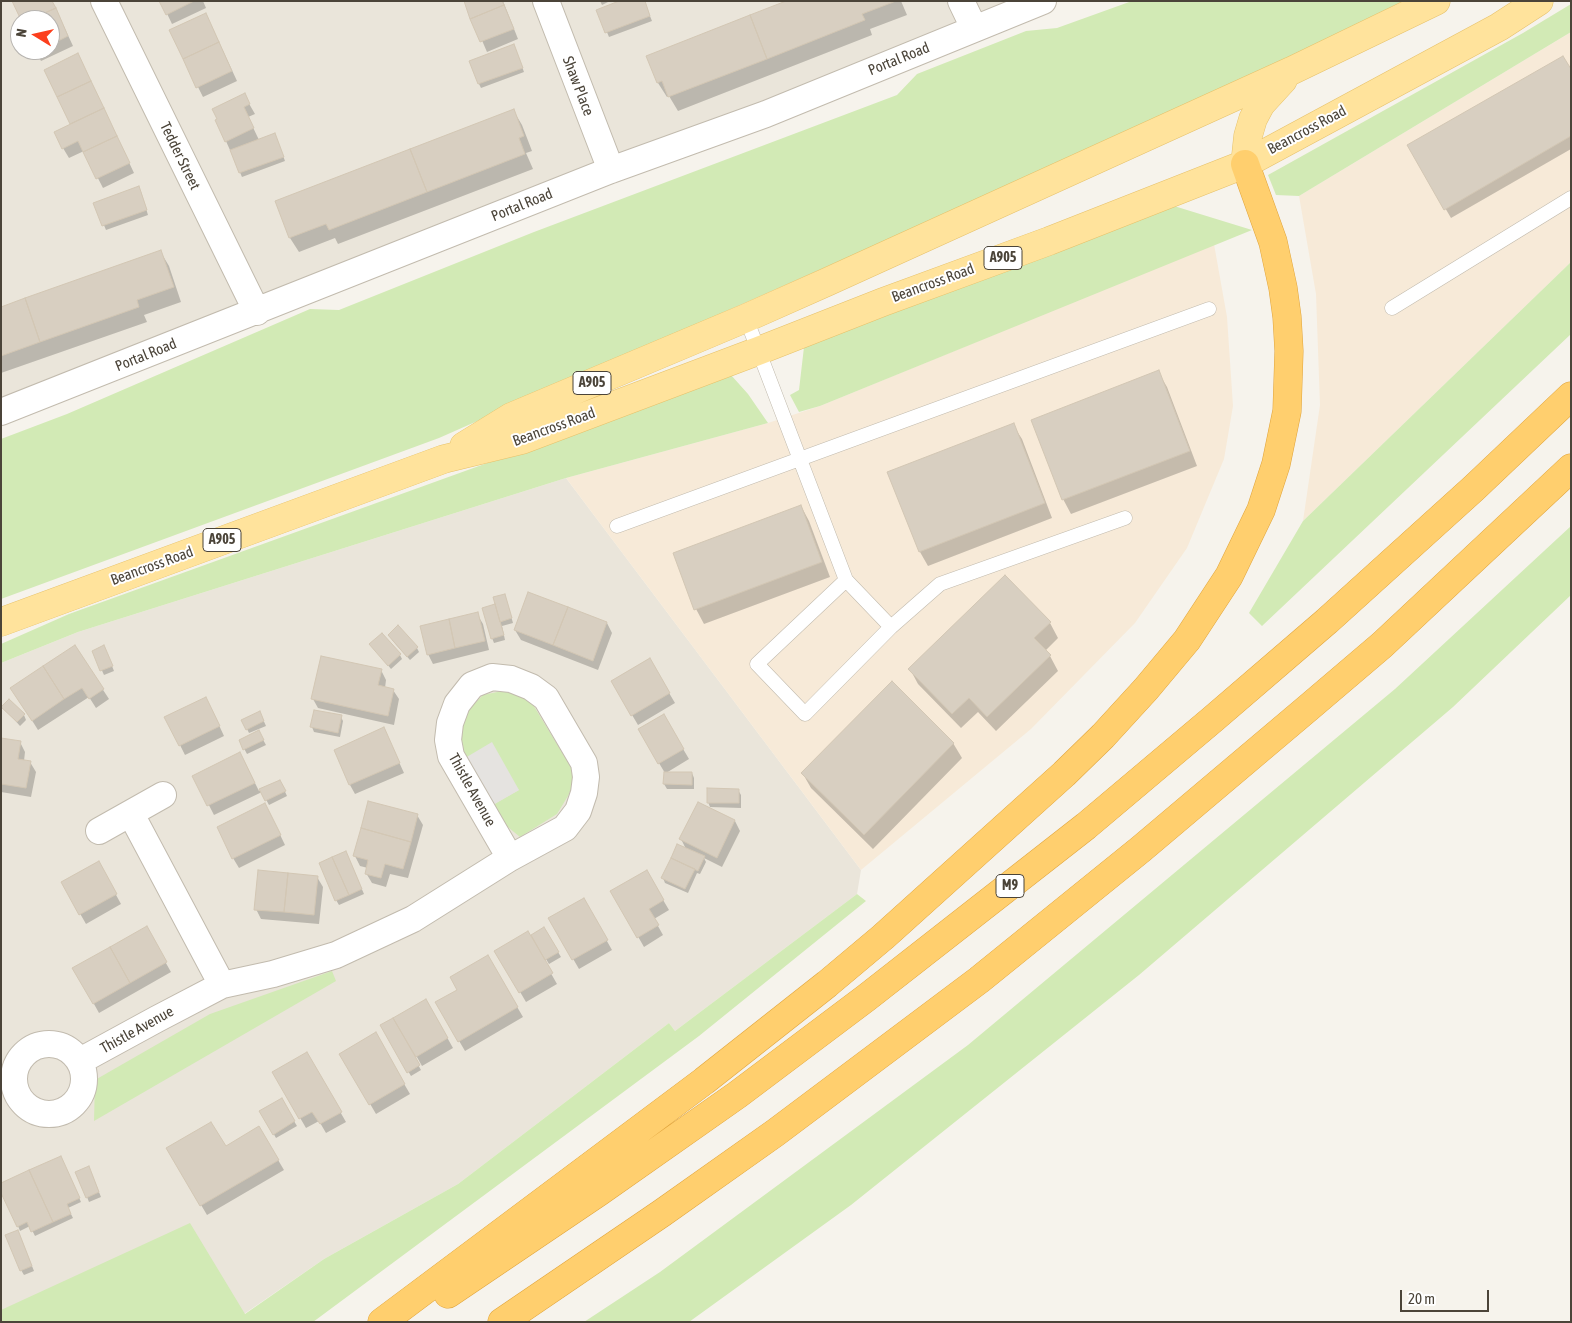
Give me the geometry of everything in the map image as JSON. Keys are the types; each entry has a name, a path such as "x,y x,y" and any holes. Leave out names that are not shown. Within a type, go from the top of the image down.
{"highway":[{"path":"382,1322 704,1081 862,955 1070,768 1146,690 1187,640 1230,576 1261,510 1274,471 1287,411 1289,351 1283,288 1273,242 1245,164"},
{"name":"M9","path":"405,1322 599,1192 737,1095 890,980 1078,832 1176,751 1327,621 1474,488 1571,396"},
{"path":"502,1322 767,1139 979,980 1142,850 1382,644 1571,468"}],"main road":[{"name":"Beancross Road","path":"444,459 510,418 746,318 1291,71 1436,1"},
{"name":"Beancross Road","path":"1,622 444,459 522,440 883,302 1049,241 1245,164 1499,26 1539,1"},
{"name":"A905","path":"1245,164 1248,136 1253,119 1261,104 1291,71"}],"street":[{"name":"Tedder Street","path":"104,1 257,312"},
{"name":"Shaw Place","path":"546,1 611,170"},
{"path":"961,1 974,28"},
{"name":"Portal Road","path":"1,412 611,170 766,114 1043,1"},
{"name":"Thistle Avenue","path":"80,1061 222,985 273,974 336,955 413,918 510,858 565,828 578,811 584,793 586,777 584,763 546,698 531,686 511,679 492,677 472,685 456,704 450,723 448,740 451,756 510,858"},
{"path":"99,831 163,795"},
{"path":"131,814 222,985"},
{"path":"46,1044 60,1045 72,1051 80,1061 84,1074 84,1088 78,1101 67,1110 53,1115 37,1113 8,1095 16,1066 23,1055 34,1047 46,1044"}],"lane":[{"path":"1392,308 1571,198"},
{"path":"617,526 1209,309"},
{"path":"746,318 846,580 891,627"},
{"path":"846,580 757,664 805,714 891,627 940,584 1125,518"}],"shaded area":[{"path":"1,1 1043,1 1,412"},
{"path":"1571,32 1571,262 1303,521 1320,405 1316,294 1299,196"},
{"path":"1214,244 1227,317 1233,406 1224,459 1187,548 1135,623 1031,729 861,870 566,478 768,423 820,406"},
{"path":"566,478 861,870 857,894 675,1031 669,1023 458,1184 324,1259 244,1314 1,1310 1,663 78,632"},
{"path":"492,742 519,790 491,806 465,758"}],"green space":[{"path":"1132,1 1403,1 1238,85 439,438 1,599 1,439 67,414 310,309 339,310 534,232 897,95 917,74 1026,31 1057,28"},
{"path":"1571,4 1571,32 1299,196 1276,195 1268,175 1523,33"},
{"path":"1174,206 1252,230 820,406 799,412 790,395 799,390 804,347"},
{"path":"1571,262 1571,334 1262,626 1249,613 1303,521"},
{"path":"731,375 748,394 768,423 566,478 78,632 1,663 1,644 69,614"},
{"path":"1571,526 1571,595 1453,707 1139,975 851,1205 689,1322 584,1322 660,1272 968,1045 1395,689"},
{"path":"502,691 518,695 532,703 571,767 575,780 557,814 520,837 503,823 491,806 519,790 465,758 461,744 461,728 467,711 483,695"},
{"path":"857,894 866,901 699,1036 313,1322 1,1322 1,1310 190,1223 245,1314 324,1259 458,1184 669,1023 675,1031"},
{"path":"332,971 336,981 94,1121 95,1080 210,1014"}],"building":[{"path":"12,1 52,1 56,8 52,10 16,10"},
{"path":"159,1 194,1 166,15"},
{"path":"464,1 502,1 504,5 470,19"},
{"path":"619,1 645,1 650,16 605,33 596,10"},
{"path":"786,1 896,1 862,14 865,20 767,59 750,15"},
{"path":"504,5 514,29 480,42 470,19"},
{"path":"206,13 219,42 183,59 169,30"},
{"path":"750,15 767,59 668,97 662,81 657,83 646,56"},
{"path":"60,17 68,36 60,40"},
{"path":"219,42 232,71 196,88 183,59"},
{"path":"514,44 523,68 478,84 469,61"},
{"path":"78,53 91,81 57,97 44,70"},
{"path":"1563,56 1571,69 1571,136 1444,210 1407,145"},
{"path":"91,81 104,108 70,124 57,97"},
{"path":"245,93 250,104 244,107 254,128 225,142 212,109"},
{"path":"104,108 117,136 83,152 78,141 62,149 54,132"},
{"path":"514,109 524,136 519,138 525,154 427,192 410,149"},
{"path":"275,133 284,157 239,173 230,150"},
{"path":"117,136 130,163 96,179 83,152"},
{"path":"410,149 427,192 329,230 326,224 289,238 275,201"},
{"path":"139,186 147,210 102,226 93,203"},
{"path":"161,250 174,287 137,300 139,307 40,342 25,298"},
{"path":"25,298 40,342 1,356 1,307"},
{"path":"1159,370 1190,451 1062,500 1031,420"},
{"path":"1014,423 1045,503 919,552 887,472"},
{"path":"801,505 822,562 694,610 673,553"},
{"path":"1005,575 1051,622 1034,638 1051,655 987,717 969,698 952,714 908,669"},
{"path":"528,592 568,607 553,645 514,630"},
{"path":"505,594 512,618 500,622 493,597"},
{"path":"495,604 504,635 491,639 482,608"},
{"path":"568,607 607,622 593,661 553,645"},
{"path":"478,612 485,641 455,648 449,619"},
{"path":"449,619 455,648 427,655 420,626"},
{"path":"398,625 418,647 407,657 388,635"},
{"path":"382,633 401,654 388,666 369,644"},
{"path":"75,645 104,689 89,699 82,688 64,699 43,666"},
{"path":"104,645 113,666 100,671 92,651"},
{"path":"321,656 382,669 378,685 394,689 388,716 311,699"},
{"path":"650,658 670,693 631,716 611,681"},
{"path":"43,666 64,699 32,721 10,688"},
{"path":"892,681 954,743 864,835 801,773"},
{"path":"206,697 220,726 179,746 164,717"},
{"path":"9,699 25,714 17,722 1,707"},
{"path":"314,710 342,715 338,733 310,727"},
{"path":"260,711 264,721 246,730 241,720"},
{"path":"664,714 684,749 658,764 638,729"},
{"path":"384,727 400,763 349,785 334,750"},
{"path":"259,730 264,740 243,750 239,740"},
{"path":"1,738 21,741 18,759 31,761 26,788 1,784"},
{"path":"240,752 255,783 207,806 192,776"},
{"path":"664,772 692,772 692,785 663,784"},
{"path":"280,780 286,791 265,801 259,789"},
{"path":"707,788 739,789 739,803 707,803"},
{"path":"368,801 418,814 411,842 361,828"},
{"path":"698,802 735,820 717,858 679,839"},
{"path":"265,803 281,835 232,859 217,827"},
{"path":"361,828 411,842 403,869 385,864 381,878 365,874 368,860 353,856"},
{"path":"677,844 705,856 698,871 671,858"},
{"path":"346,851 362,889 349,895 332,857"},
{"path":"332,857 349,895 335,901 319,863"},
{"path":"671,858 695,869 685,889 661,878"},
{"path":"99,861 117,894 79,915 61,882"},
{"path":"258,870 288,873 284,912 254,910"},
{"path":"647,870 664,900 649,909 659,925 637,938 610,891"},
{"path":"288,873 318,876 314,915 284,912"},
{"path":"584,898 608,940 572,960 548,918"},
{"path":"147,926 167,962 130,983 110,947"},
{"path":"544,927 559,952 545,960 531,935"},
{"path":"528,931 553,973 519,993 494,951"},
{"path":"110,947 130,983 93,1004 72,968"},
{"path":"488,955 518,1007 458,1042 435,1002 457,990 450,977"},
{"path":"426,999 448,1038 416,1057 393,1018"},
{"path":"393,1018 420,1065 407,1073 380,1025"},
{"path":"376,1032 405,1084 369,1105 339,1054"},
{"path":"307,1052 342,1112 320,1124 312,1112 299,1119 272,1072"},
{"path":"282,1098 295,1121 273,1135 259,1111"},
{"path":"211,1122 226,1146 259,1126 279,1160 200,1206 166,1148"},
{"path":"61,1156 80,1198 67,1204 71,1214 53,1222 29,1170"},
{"path":"89,1166 99,1192 86,1198 75,1172"},
{"path":"29,1170 53,1222 31,1232 27,1222 17,1227 1,1193 1,1183"},
{"path":"18,1230 32,1266 20,1271 5,1235"}]}
